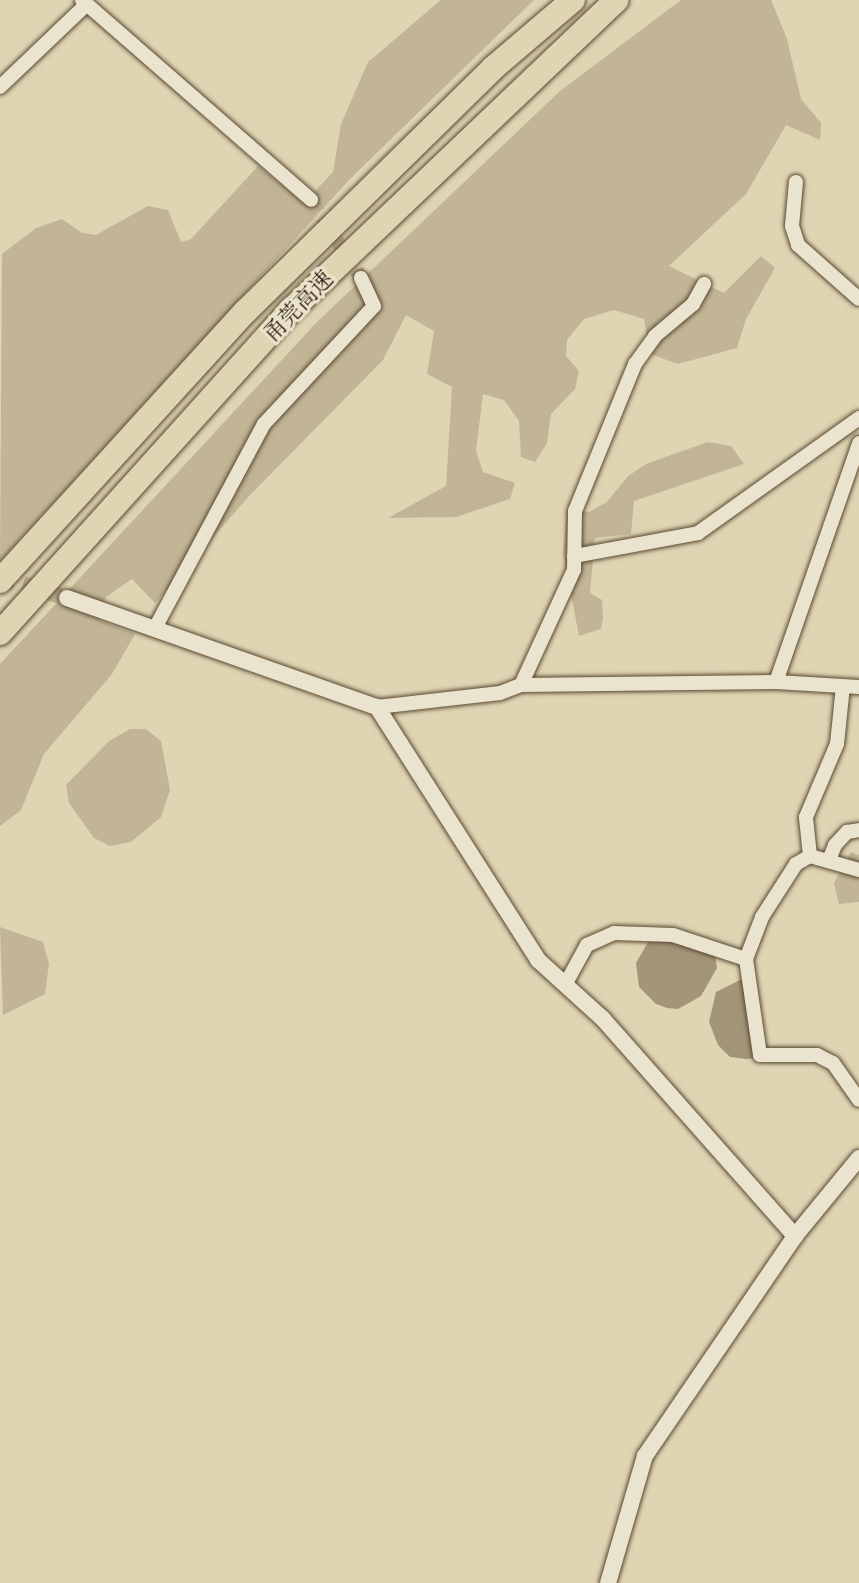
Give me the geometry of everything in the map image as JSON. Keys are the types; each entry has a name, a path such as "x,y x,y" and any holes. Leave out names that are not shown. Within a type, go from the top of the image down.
{"highway":[{"name":"甬莞高速","path":"0,581 246,311 493,68 573,0"},
{"name":"甬莞高速","path":"0,633 292,309 617,0"}],"street":[{"path":"0,87 84,2 311,200"},
{"path":"796,182 792,226 798,245 859,299"},
{"path":"155,628 264,424 374,306 361,278"},
{"path":"521,685 574,570 575,511 635,364 655,336 693,304 704,284"},
{"path":"574,556 698,533 859,418"},
{"path":"776,682 859,443"},
{"path":"67,598 377,707 500,693 521,685 776,682 859,687"},
{"path":"810,856 806,817 837,744 843,686"},
{"path":"377,707 538,960 603,1019 795,1236"},
{"path":"829,860 847,832 859,830"},
{"path":"859,870 810,856 796,864 762,917 746,959 760,1055 817,1055 833,1063 859,1100"},
{"path":"565,985 587,945 614,933 673,935 746,959"},
{"path":"608,1583 645,1456 795,1236 859,1158"}],"shaded area":[{"path":"441,0 534,0 351,178 0,561 2,254 36,228 62,219 82,233 96,235 148,206 168,210 181,242 191,239 258,166 304,203 333,172 341,124 368,62"},
{"path":"681,0 771,0 787,39 801,99 821,123 820,140 786,125 746,194 669,266 724,293 761,256 775,268 746,319 737,348 678,364 650,354 644,319 614,310 584,319 567,340 566,356 579,371 575,389 551,414 547,443 535,462 521,457 519,421 504,400 483,394 476,451 483,472 515,483 510,499 456,517 388,518 446,486 452,387 427,374 434,331 406,315 383,360 251,494 155,603 132,579 106,597 99,620 135,634 112,674 44,754 21,810 0,826 0,664 317,322 560,91"},
{"path":"708,442 731,446 744,464 634,501 631,534 595,538 590,593 602,600 603,617 601,629 579,636 563,553 567,509 589,512 607,502 628,476 646,464"},
{"path":"130,729 146,729 161,741 170,790 161,817 131,842 110,846 94,838 69,803 66,785 109,741"},
{"path":"851,852 859,855 859,902 839,904 834,883"},
{"path":"0,927 43,942 49,964 45,994 3,1015"},
{"path":"651,937 715,954 717,968 701,996 678,1009 667,1008 656,1004 639,987 636,963"},
{"path":"748,976 757,1058 746,1059 730,1057 718,1045 709,1022 716,992"}],"tunnel":[{"path":"311,200 361,278"},
{"path":"0,577 67,598"}]}
